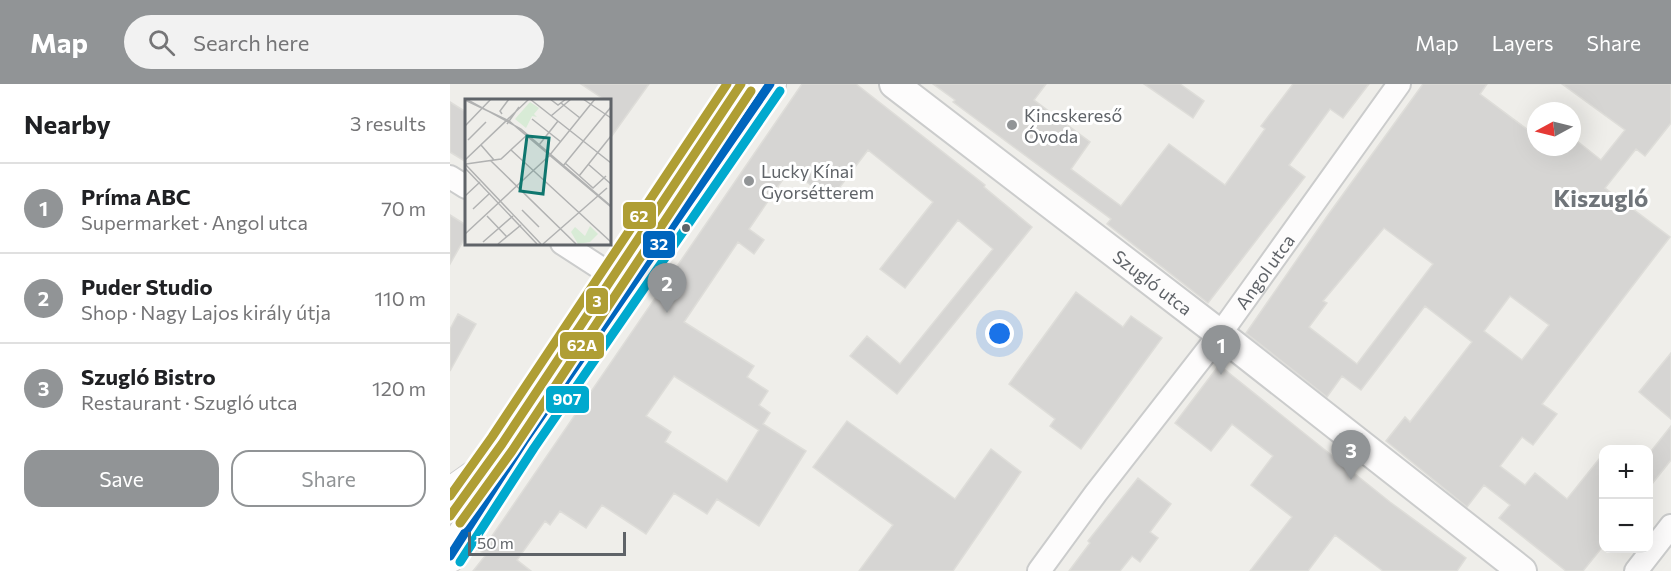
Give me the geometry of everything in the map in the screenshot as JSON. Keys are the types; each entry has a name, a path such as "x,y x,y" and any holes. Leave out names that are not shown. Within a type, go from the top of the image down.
{"main road":[{"path":"450,556 524,441 770,84"},
{"path":"450,494 524,441"}],"street":[{"name":"Szugló utca","path":"894,84 1220,334 1522,571"},
{"name":"Angol utca","path":"1039,571 1103,484 1220,334 1399,84"},
{"path":"450,177 465,186"},
{"path":"564,244 630,287"},
{"path":"1636,571 1671,525"}],"building":[{"path":"581,84 649,84 610,139 610,99 604,99"},
{"path":"802,84 856,84 985,185 984,187 1032,227 897,394 850,356 867,336 900,364 993,249 958,220 905,288 880,269 933,202 868,150 830,200 790,169 749,229 764,240 754,254 738,242 684,322 754,366 747,377 768,391 759,405 770,413 763,424 806,451 759,526 717,499 707,514 674,493 646,534 602,505 586,528 560,511 550,525 545,521 517,560 531,571 473,571 485,556 481,552","holes":["674,376 759,430 727,482 665,442 671,432 646,416"]},
{"path":"933,84 1046,84 1034,100 1090,142 1071,169 1121,206 1169,144 1225,185 1265,129 1261,126 1293,84 1369,84 1343,118 1330,109 1289,165 1305,177 1208,303 1107,224 1111,219 953,102 955,100"},
{"path":"1144,84 1180,84 1204,101 1193,118"},
{"path":"1423,84 1487,84 1480,94 1527,129 1527,156 1581,156 1581,144 1601,160 1625,130 1562,84 1671,84 1671,123 1645,156 1636,149 1605,188 1670,237 1542,404 1557,414 1533,445 1522,437 1500,466 1525,485 1535,473 1567,499 1599,459 1599,551 1583,571 1566,571 1499,518 1510,505 1484,485 1467,507 1386,441 1405,417 1410,422 1472,342 1425,306 1361,390 1342,376 1327,397 1246,333","holes":["1384,228 1433,264 1357,364 1309,327 1327,303 1323,301","1510,296 1549,325 1522,360 1484,331"]},
{"path":"450,102 465,111 465,161 450,152"},
{"path":"450,215 465,224 465,238 450,264"},
{"path":"1076,292 1123,327 1131,316 1162,338 1081,449 1050,426 1055,419 1009,384"},
{"path":"458,314 476,324 450,371 450,329"},
{"path":"1671,353 1671,419 1639,392"},
{"path":"1219,365 1390,502 1466,558 1457,571 1383,571 1335,535 1308,571 1250,571 1292,517 1251,485 1273,456 1232,424 1211,451 1175,423"},
{"path":"847,421 955,499 991,449 1021,472 953,571 859,571 893,525 813,467"},
{"path":"1671,426 1671,460 1653,483 1653,449"},
{"path":"1138,478 1171,504 1150,532 1158,538 1140,562 1132,556 1120,571 1069,571 1090,543 1088,541"}],"tram line":[{"name":"3","path":"450,516 502,444 741,84"}],"transit line":[{"name":"62","path":"450,496 492,437 727,84"},
{"name":"32","path":"450,556 524,441 770,84"},
{"name":"62A","path":"460,523 512,451 751,91"},
{"name":"907","path":"460,562 534,448 780,91"}],"place":[{"name":"Kincskereső Óvoda","path":"1012,125"},
{"name":"Lucky Kínai Gyorsétterem","path":"749,181"},
{"name":"Puder Studio","path":"667,313"},
{"name":"Príma ABC","path":"1221,375"},
{"name":"Szugló Bistro","path":"1351,480"}],"district":[{"name":"Kiszugló","path":"1601,197"}]}
